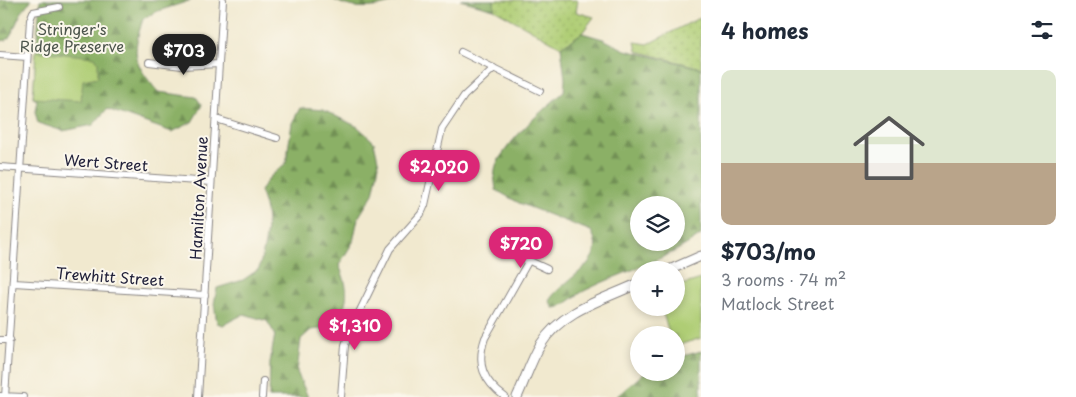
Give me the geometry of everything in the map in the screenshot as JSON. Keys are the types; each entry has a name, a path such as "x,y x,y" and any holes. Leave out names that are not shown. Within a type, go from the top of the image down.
{"street":[{"name":"Hamilton Avenue","path":"198,397 223,0"},
{"path":"23,397 4,396 14,283 30,20 33,12 59,7"},
{"path":"462,52 540,91"},
{"path":"0,55 27,58"},
{"path":"149,62 182,66 219,64"},
{"path":"341,397 345,345 351,329 390,249 421,214 425,205 442,129 464,96 494,68"},
{"path":"216,119 277,138"},
{"name":"Wert Street","path":"0,167 211,182"},
{"path":"504,249 547,269"},
{"path":"685,263 701,256"},
{"path":"505,397 485,379 481,370 482,347 484,338 529,260"},
{"name":"Trewhitt Street","path":"14,283 205,295"},
{"path":"517,397 541,344 550,332 581,308 630,287"},
{"path":"0,340 10,340"},
{"path":"262,397 263,381"}],"green space":[{"path":"0,0 32,0 27,4 7,40 0,41"},
{"name":"Stringer's Ridge Preserve","path":"40,0 192,0 155,12 143,19 136,51 144,74 158,92 196,97 202,105 192,122 172,132 107,109 93,125 63,131 38,123 35,111 37,100 33,98"},
{"path":"334,0 400,0 367,8 342,4"},
{"path":"460,0 494,0 494,9"},
{"path":"494,0 578,0 576,12 594,17 582,33 561,47 494,9"},
{"path":"701,17 701,68 637,51 635,42 648,44"},
{"path":"582,33 603,39 625,50 701,68 701,235 685,246 685,196 630,196 630,251 674,251 653,261 630,261 630,271 600,283 582,292 565,304 553,308 549,301 556,292 590,261 594,252 595,242 591,231 519,203 496,190 495,173 497,163 510,144 564,92 565,79 561,47"},
{"path":"36,51 95,57 98,62 98,77 83,80 81,101 33,98"},
{"path":"300,108 323,110 358,127 374,142 379,165 373,194 358,218 353,242 339,265 345,283 346,297 335,327 311,330 301,339 297,372 308,397 269,397 270,363 275,334 267,321 244,314 223,325 217,323 214,304 217,288 243,280 259,269 267,230 266,211 260,191 270,177 286,163 292,123"},
{"path":"701,279 701,338 685,343 685,326 667,326 664,316 685,316 685,284"},
{"path":"701,351 701,397 616,397 635,381 685,381 685,355"}]}
